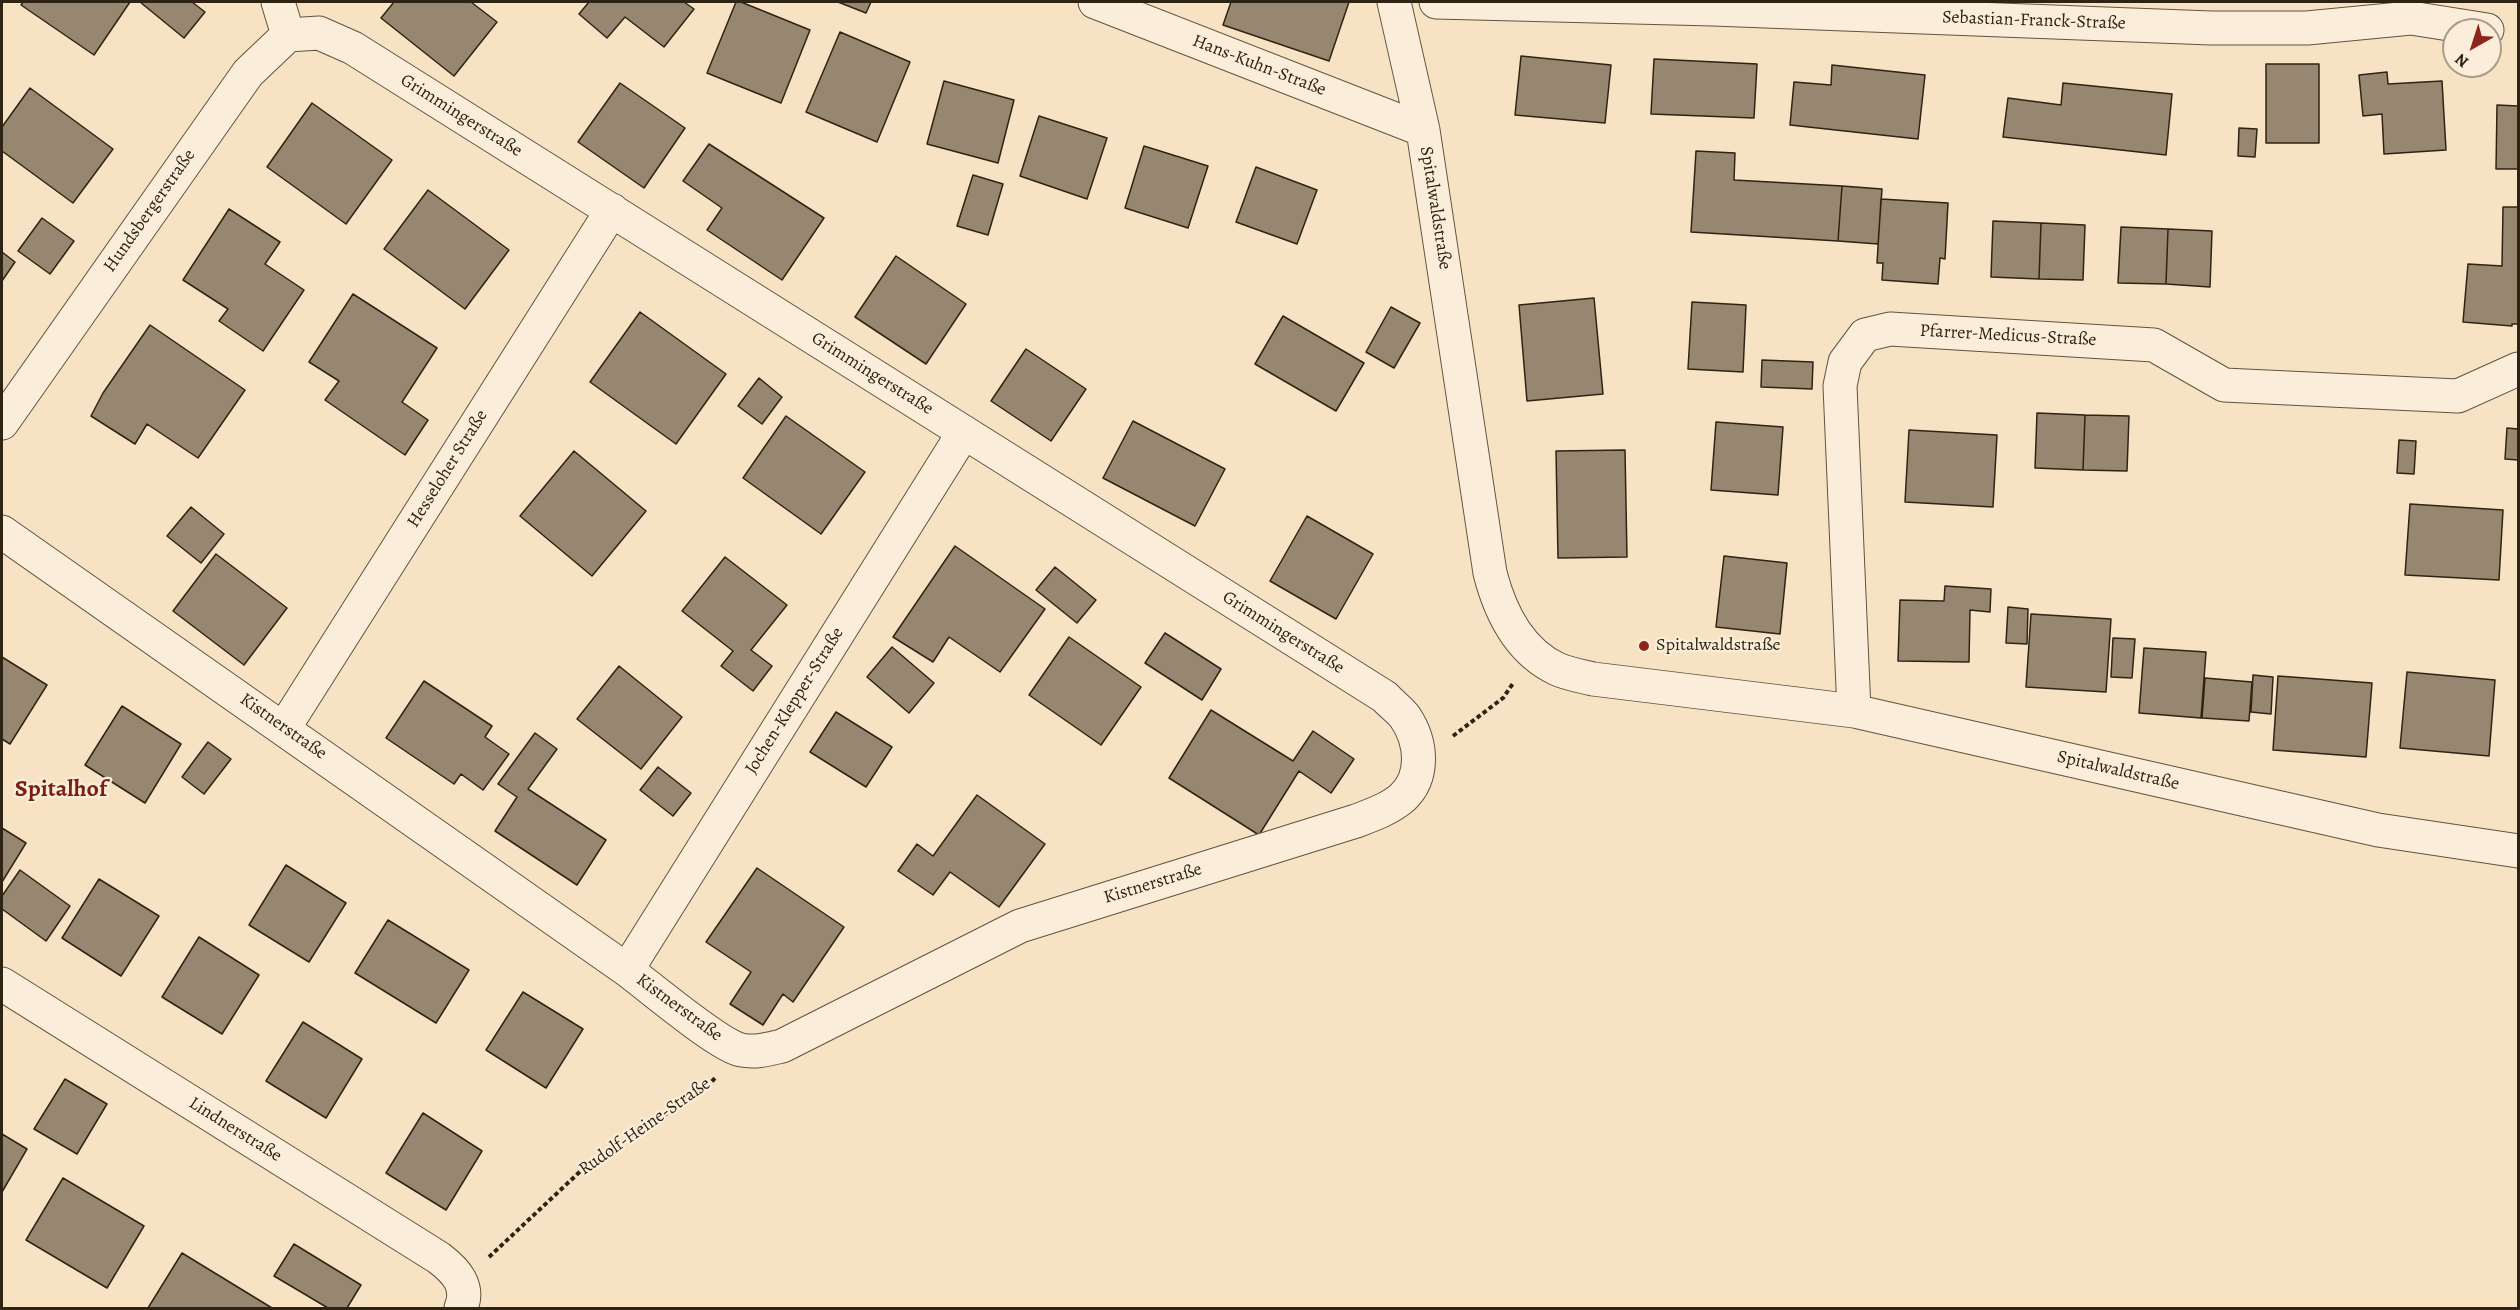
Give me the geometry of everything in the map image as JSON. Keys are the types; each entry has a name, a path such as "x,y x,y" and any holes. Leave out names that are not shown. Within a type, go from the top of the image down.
{"street":[{"path":"278,2 288,35"},
{"name":"Hans-Kuhn-Straße","path":"1095,2 1423,130"},
{"name":"Spitalwaldstraße","path":"1394,2 1423,130 1490,573 1497,600 1511,627 1533,654 1558,669 1593,679 1854,711 2378,830 2518,851"},
{"name":"Sebastian-Franck-Straße","path":"1436,2 1713,9 2211,28 2307,28 2411,18 2442,23"},
{"name":"Grimmingerstraße","path":"288,35 319,33 353,48 1385,697 1405,717 1416,741 1420,762"},
{"name":"Hundsbergerstraße","path":"2,423 248,73 288,35"},
{"name":"Hesseloher Straße","path":"284,728 612,210"},
{"name":"Pfarrer-Medicus-Straße","path":"1854,711 1840,386 1845,362 1865,336 1890,329 2154,345 2224,385 2458,396 2518,369"},
{"name":"Jochen-Klepper-Straße","path":"627,970 964,432"},
{"name":"Kistnerstraße","path":"2,532 284,728 627,970 715,1035 740,1050 760,1051 782,1046 1020,926 1382,811 1401,799 1413,786 1420,762"},
{"name":"Lindnerstraße","path":"2,984 439,1258 453,1269 462,1295"}],"path":[{"path":"1420,762 1503,698 1533,654"},
{"name":"Rudolf-Heine-Straße","path":"462,1295 586,1166 706,1088 740,1050"}],"building":[{"path":"23,2 130,2 94,55 21,5"},
{"path":"140,2 192,2 205,12 184,38"},
{"path":"394,2 471,2 497,22 454,76 381,18"},
{"path":"589,2 684,2 694,9 664,47 625,17 607,38 579,14"},
{"path":"736,2 810,30 781,103 707,73"},
{"path":"838,2 871,2 866,13"},
{"path":"1231,2 1349,2 1329,61 1223,25"},
{"path":"840,32 910,62 877,142 806,112"},
{"path":"1521,56 1611,65 1605,123 1515,115"},
{"path":"1654,59 1757,64 1754,118 1651,114"},
{"path":"2266,64 2319,64 2319,143 2266,143"},
{"path":"1832,65 1925,75 1918,139 1790,125 1794,82 1831,85"},
{"path":"2387,72 2388,84 2442,81 2446,150 2384,154 2382,114 2363,116 2359,75"},
{"path":"944,81 1014,100 998,163 927,144"},
{"path":"620,83 685,128 644,188 578,142"},
{"path":"2063,83 2172,94 2166,155 2003,137 2008,98 2061,105"},
{"path":"30,88 113,149 73,203 2,151 2,127"},
{"path":"312,103 392,160 346,224 267,167"},
{"path":"2497,105 2518,106 2518,169 2496,169"},
{"path":"1039,116 1107,138 1087,199 1020,176"},
{"path":"2239,128 2257,129 2255,157 2238,156"},
{"path":"709,144 824,218 782,280 707,230 722,208 683,181"},
{"path":"1144,146 1208,166 1188,228 1125,208"},
{"path":"1696,151 1735,153 1734,180 1842,186 1838,241 1691,232"},
{"path":"1256,167 1317,190 1297,244 1236,222"},
{"path":"973,175 1003,184 988,235 957,226"},
{"path":"1842,186 1882,189 1878,244 1838,241"},
{"path":"428,190 509,250 465,309 384,249"},
{"path":"1881,199 1948,203 1945,259 1940,258 1938,284 1882,280 1883,263 1877,263"},
{"path":"2503,207 2518,207 2518,324 2512,324 2512,326 2463,322 2468,264 2502,266"},
{"path":"229,209 280,242 265,264 304,290 263,351 219,321 228,309 183,280"},
{"path":"42,218 74,241 50,274 18,251"},
{"path":"1993,221 2041,223 2039,279 1991,277"},
{"path":"2041,223 2085,225 2083,280 2039,279"},
{"path":"2121,227 2168,229 2166,284 2118,283"},
{"path":"2168,229 2212,231 2210,287 2166,284"},
{"path":"2,252 15,262 2,281"},
{"path":"896,256 966,304 926,364 855,317"},
{"path":"353,294 437,348 402,402 428,420 405,455 325,400 339,381 309,362"},
{"path":"1594,298 1603,394 1527,401 1519,305"},
{"path":"1692,302 1746,305 1743,372 1688,369"},
{"path":"1391,307 1420,323 1394,368 1366,352"},
{"path":"640,312 726,374 676,444 590,382"},
{"path":"1283,316 1364,363 1336,411 1255,364"},
{"path":"150,325 245,390 198,458 147,424 135,444 91,416 103,393"},
{"path":"1026,349 1086,389 1051,441 991,401"},
{"path":"1762,360 1813,362 1812,389 1761,387"},
{"path":"759,378 782,397 762,424 738,406"},
{"path":"2037,413 2085,415 2083,470 2035,468"},
{"path":"2085,415 2129,416 2127,471 2083,470"},
{"path":"786,416 865,472 821,534 743,478"},
{"path":"1133,421 1225,469 1195,526 1103,478"},
{"path":"1716,422 1783,427 1778,495 1711,490"},
{"path":"2507,428 2518,429 2518,460 2505,459"},
{"path":"1909,430 1997,435 1993,507 1905,502"},
{"path":"2399,440 2416,441 2414,474 2397,473"},
{"path":"1625,450 1627,557 1558,558 1556,451"},
{"path":"574,451 646,511 592,576 520,516"},
{"path":"2410,504 2503,510 2499,580 2405,575"},
{"path":"191,507 224,534 201,563 167,536"},
{"path":"1307,516 1373,554 1336,619 1270,581"},
{"path":"955,546 1045,609 1000,672 949,637 933,662 893,637"},
{"path":"216,554 287,608 244,665 173,611"},
{"path":"1724,556 1787,563 1780,634 1716,627"},
{"path":"725,557 787,605 751,650 772,666 753,691 721,666 733,651 682,611"},
{"path":"1055,567 1096,600 1077,623 1036,590"},
{"path":"1945,586 1991,589 1990,612 1970,610 1969,662 1898,661 1900,600 1944,601"},
{"path":"2008,607 2028,609 2027,644 2006,643"},
{"path":"2031,614 2111,619 2106,692 2026,687"},
{"path":"1165,633 1221,669 1202,700 1145,663"},
{"path":"1069,637 1141,687 1101,745 1029,695"},
{"path":"2113,638 2135,639 2132,678 2111,677"},
{"path":"892,647 934,683 909,713 867,677"},
{"path":"2144,648 2206,652 2201,718 2139,713"},
{"path":"2,657 47,685 10,744 2,739"},
{"path":"619,666 682,717 641,769 577,719"},
{"path":"2407,672 2495,680 2489,756 2400,748"},
{"path":"2253,675 2273,677 2271,714 2251,712"},
{"path":"2278,676 2372,683 2366,757 2273,750"},
{"path":"2205,678 2252,682 2249,721 2202,718"},
{"path":"424,681 492,726 485,737 509,754 483,790 461,774 454,784 386,738"},
{"path":"122,706 181,744 145,803 85,765"},
{"path":"1211,710 1293,761 1313,731 1354,759 1331,793 1299,771 1259,835 1169,778"},
{"path":"836,712 892,747 866,787 810,752"},
{"path":"535,733 557,749 528,789 606,840 577,885 495,831 517,797 498,784"},
{"path":"208,742 231,759 204,794 182,777"},
{"path":"658,767 691,793 673,816 640,790"},
{"path":"977,795 1045,844 999,907 950,872 933,895 898,871 917,844 933,856"},
{"path":"2,828 26,843 2,882"},
{"path":"286,865 346,903 309,962 249,925"},
{"path":"757,868 844,927 793,1002 783,994 763,1025 730,1004 751,972 706,942"},
{"path":"20,870 70,906 46,941 2,909 2,896"},
{"path":"99,879 159,916 121,976 62,938"},
{"path":"388,920 469,970 436,1023 355,973"},
{"path":"199,937 259,975 222,1034 162,997"},
{"path":"523,992 583,1029 546,1088 486,1050"},
{"path":"303,1022 362,1059 326,1118 266,1081"},
{"path":"65,1079 107,1104 77,1154 34,1129"},
{"path":"423,1113 482,1151 446,1210 386,1173"},
{"path":"2,1134 27,1149 2,1192"},
{"path":"63,1178 144,1226 107,1288 26,1240"},
{"path":"294,1244 361,1285 347,1308 328,1308 274,1276"},
{"path":"182,1253 272,1308 148,1308"}],"place":[{"name":"Spitalwaldstraße","path":"1644,646"}],"district":[{"name":"Spitalhof","path":"61,790"}]}
